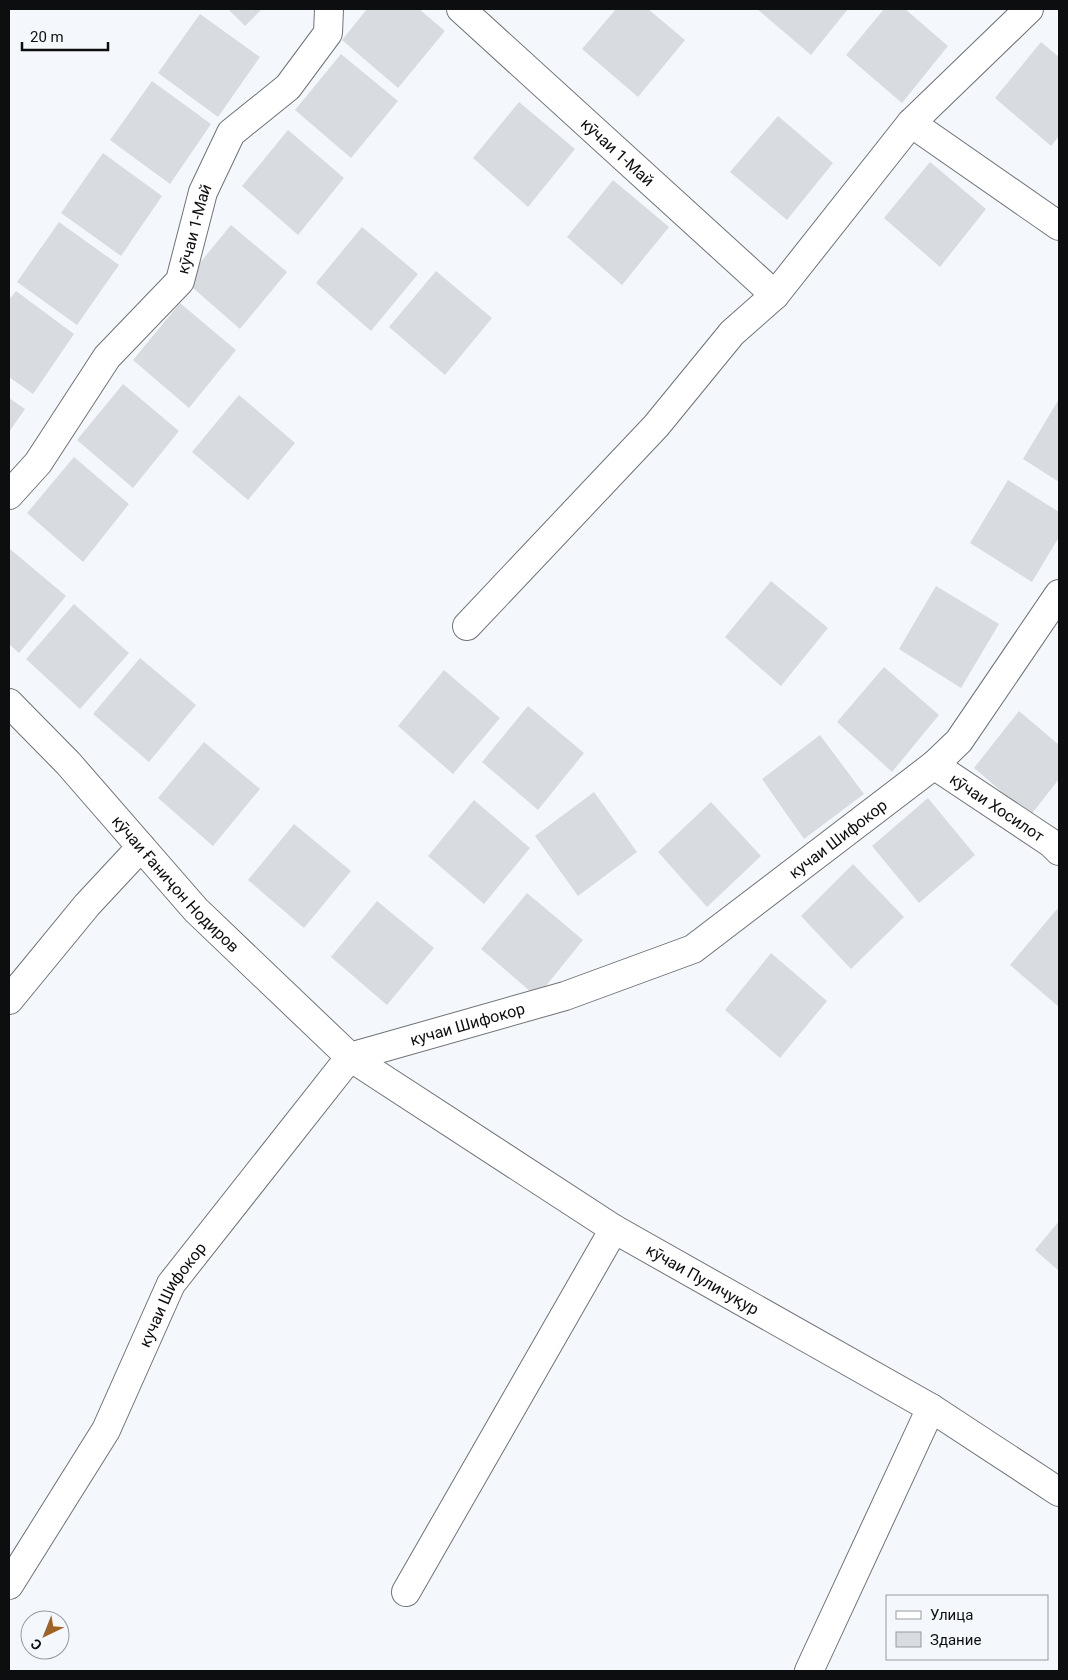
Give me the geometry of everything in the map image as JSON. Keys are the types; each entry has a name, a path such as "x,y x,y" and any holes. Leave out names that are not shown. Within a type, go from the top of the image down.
{"street":[{"name":"кӯчаи 1-Май","path":"9,495 38,463 107,357 180,282 203,192 231,133 288,87 328,33 329,9"},
{"name":"кӯчаи 1-Май","path":"461,9 775,294"},
{"path":"467,626 656,426 732,333 775,294 911,123 1029,9"},
{"path":"911,123 1059,226"},
{"name":"кучаи Шифокор","path":"9,1584 106,1430 171,1284 350,1057 565,996 693,949 934,765 959,741 1059,594"},
{"name":"кӯчаи Ғаниҷон Нодиров","path":"9,703 68,763 196,910 350,1057"},
{"name":"кӯчаи Хосилот","path":"934,765 1051,843 1059,851"},
{"path":"9,1000 87,905 141,847"},
{"name":"кӯчаи Пуличуқур","path":"350,1057 614,1229 931,1408 1059,1492"},
{"path":"406,1592 614,1229"},
{"path":"809,1671 931,1408"}],"building":[{"path":"228,9 262,9 245,26"},
{"path":"367,9 419,9 445,31 398,88 342,40"},
{"path":"616,9 648,9 685,40 638,97 582,49"},
{"path":"757,9 848,9 811,55"},
{"path":"884,9 905,9 948,46 902,103 846,55"},
{"path":"200,14 260,57 218,117 158,73"},
{"path":"1041,42 1059,57 1059,136 1051,146 995,98"},
{"path":"341,54 398,101 351,158 295,110"},
{"path":"152,81 211,124 170,184 110,140"},
{"path":"519,102 575,149 528,207 473,158"},
{"path":"778,116 833,163 787,220 730,172"},
{"path":"288,130 344,178 298,235 242,186"},
{"path":"103,153 162,196 121,256 61,213"},
{"path":"930,162 986,209 940,267 884,218"},
{"path":"613,180 669,227 622,285 567,237"},
{"path":"59,222 119,265 77,325 17,282"},
{"path":"231,225 287,272 240,329 185,281"},
{"path":"362,227 418,274 371,331 316,283"},
{"path":"436,271 492,318 445,375 389,327"},
{"path":"16,291 74,334 33,394 9,377 9,300"},
{"path":"180,303 236,350 189,408 133,360"},
{"path":"123,384 179,431 133,488 77,440"},
{"path":"239,395 295,443 248,500 192,452"},
{"path":"9,398 25,409 9,432"},
{"path":"1059,399 1059,482 1023,459"},
{"path":"74,457 129,504 83,562 27,513"},
{"path":"1008,480 1059,512 1059,537 1032,582 970,543"},
{"path":"10,549 66,596 19,653 9,644"},
{"path":"771,581 828,628 781,686 725,637"},
{"path":"936,586 999,624 961,688 899,649"},
{"path":"74,604 129,653 80,709 26,659"},
{"path":"140,658 196,705 149,762 93,714"},
{"path":"884,667 939,715 892,772 837,722"},
{"path":"444,670 500,718 453,774 398,726"},
{"path":"528,706 584,753 538,810 482,762"},
{"path":"1019,711 1059,745 1059,779 1030,816 974,768"},
{"path":"820,735 864,794 804,839 762,779"},
{"path":"204,742 260,789 213,846 158,798"},
{"path":"594,792 637,852 578,896 535,836"},
{"path":"928,798 975,855 919,903 872,846"},
{"path":"474,800 530,848 484,904 428,856"},
{"path":"711,802 761,856 707,907 658,852"},
{"path":"294,824 351,871 304,928 248,880"},
{"path":"853,864 904,917 851,969 801,916"},
{"path":"527,893 583,940 537,997 481,949"},
{"path":"377,901 434,948 387,1005 331,957"},
{"path":"1057,909 1059,911 1059,1007 1010,965"},
{"path":"771,953 827,1001 780,1058 725,1010"},
{"path":"1059,1221 1059,1271 1035,1250"}]}
